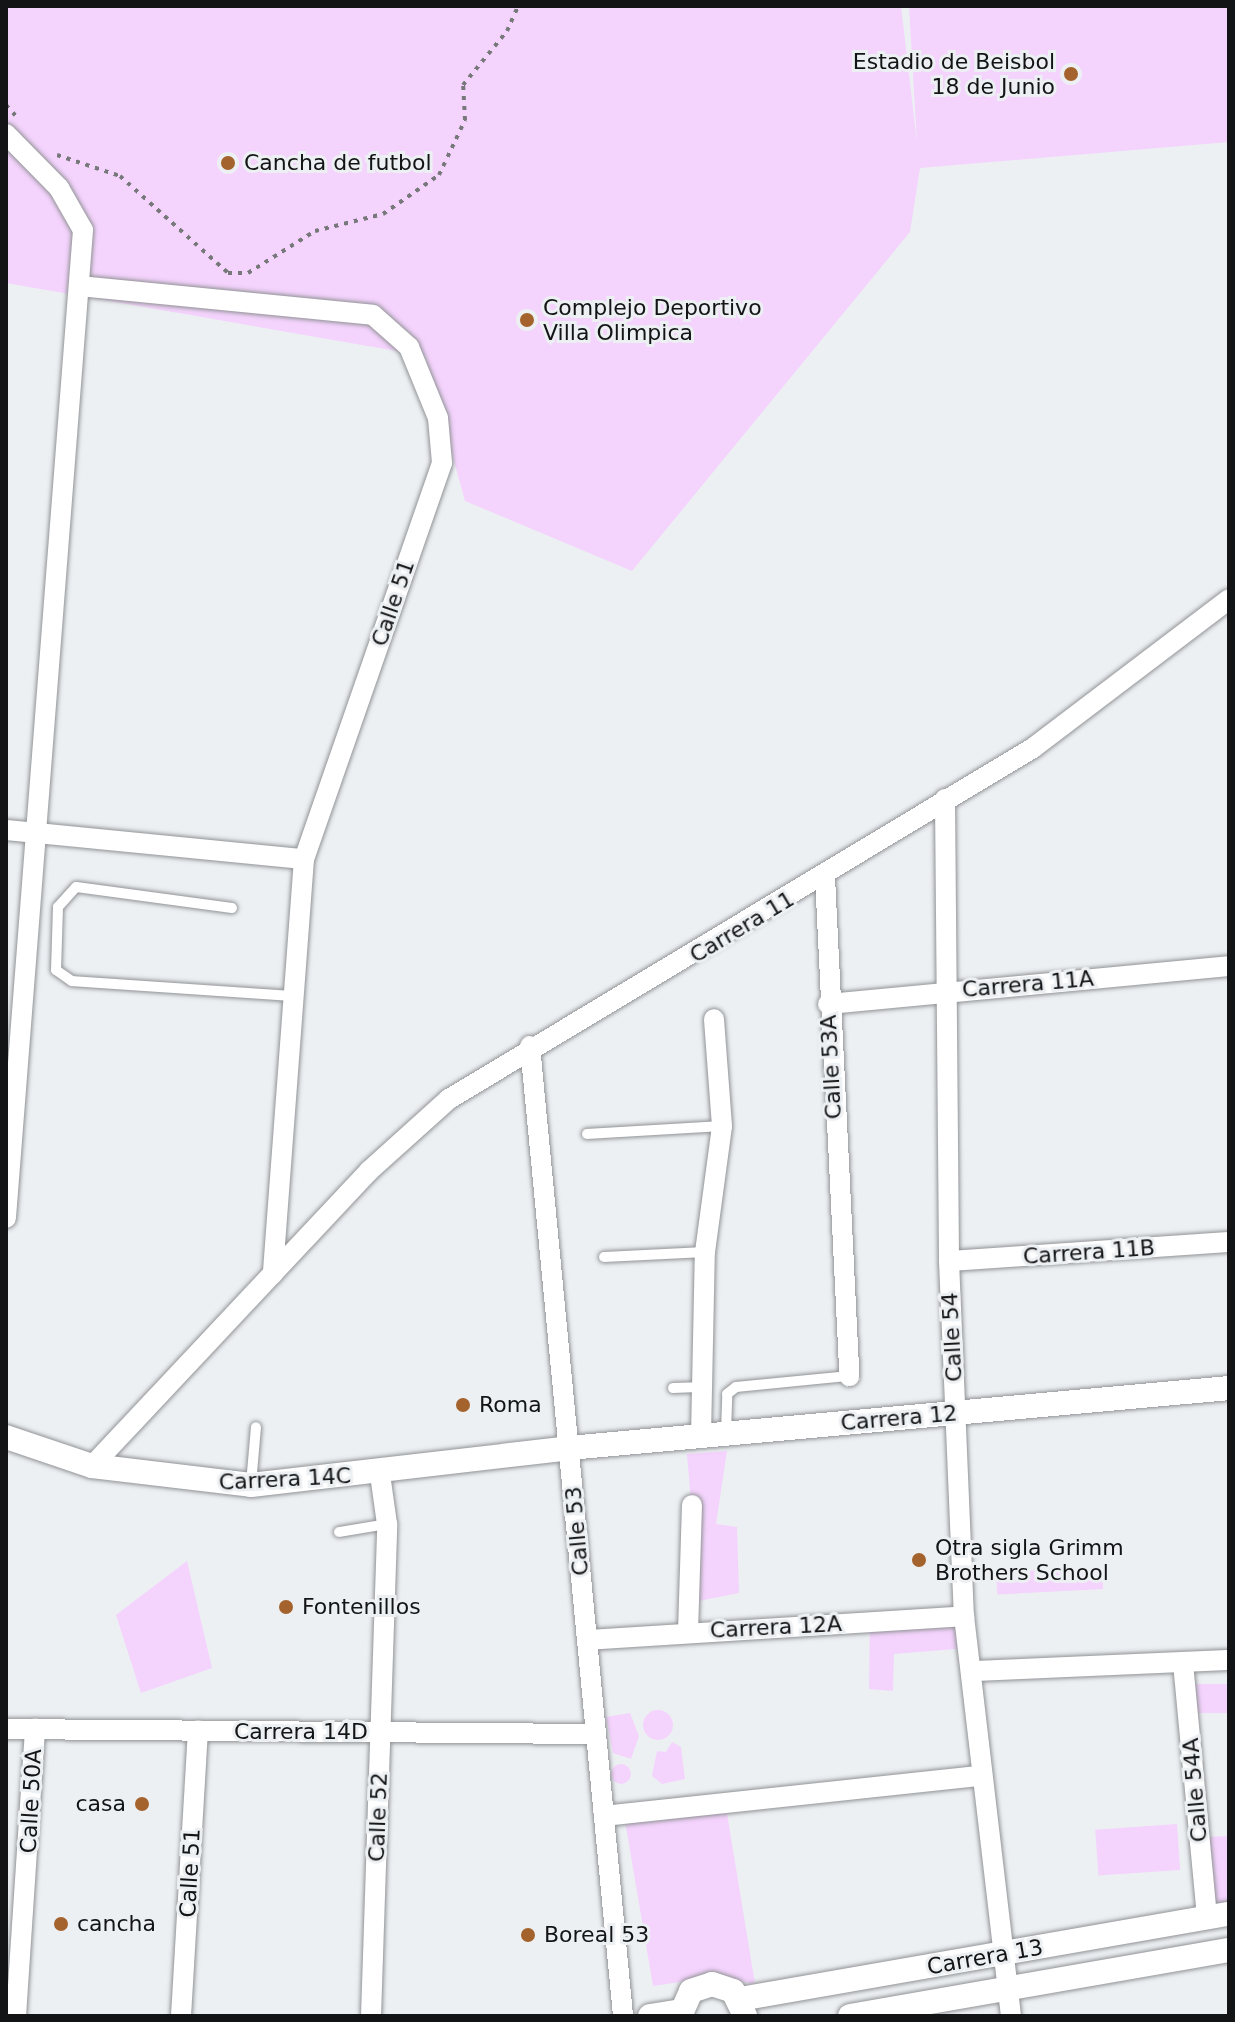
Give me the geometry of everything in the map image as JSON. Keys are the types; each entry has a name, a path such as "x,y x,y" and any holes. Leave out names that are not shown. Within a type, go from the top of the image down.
{"street":[{"path":"6,134 59,188 83,230 6,1218"},
{"name":"Calle 51","path":"79,286 373,315 409,347 435,407 442,463 304,859 273,1274"},
{"name":"Carrera 11","path":"92,1466 273,1274 449,1099 530,1046 825,877 945,799 1033,748 1229,599"},
{"name":"Calle 54","path":"945,799 944,992 949,1261 964,1616 974,1671 980,1776 1011,2016"},
{"path":"6,830 304,859"},
{"name":"Calle 53A","path":"825,877 840,1257 849,1376"},
{"name":"Carrera 11A","path":"828,1004 1229,966"},
{"path":"701,1436 698,1387 705,1252 722,1126 714,1019"},
{"name":"Calle 53","path":"530,1046 623,2016"},
{"name":"Carrera 11B","path":"949,1261 1229,1242"},
{"name":"Carrera 12","path":"569,1448 1229,1388"},
{"name":"Carrera 14C","path":"6,1437 92,1466 251,1485 380,1474 569,1448"},
{"name":"Calle 52","path":"371,2016 387,1524 380,1474"},
{"path":"688,1632 692,1505"},
{"name":"Carrera 12A","path":"587,1640 964,1616"},
{"path":"974,1671 1229,1660"},
{"name":"Calle 54A","path":"1183,1663 1218,1916"},
{"name":"Carrera 14D","path":"6,1729 596,1734"},
{"name":"Calle 50A","path":"16,2016 35,1729"},
{"name":"Calle 51","path":"181,2016 198,1731"},
{"path":"604,1816 980,1776"},
{"name":"Carrera 13","path":"743,2008 1004,1953 1218,1916"},
{"name":"Carrera 13","path":"850,2016 1229,1950"},
{"path":"650,2016 680,2013 701,1986 723,1985 743,2008"}],"lane":[{"path":"232,908 76,887 58,907 56,970 72,981 294,996"},
{"path":"587,1134 722,1126"},
{"path":"604,1257 705,1252"},
{"path":"726,1434 727,1394 736,1387 849,1376"},
{"path":"673,1388 698,1387"},
{"path":"251,1485 256,1427"},
{"path":"339,1532 387,1524"}],"path":[{"path":"51,153 120,176 228,273 248,273 315,231 383,214 439,175 465,120 463,85 507,31 518,6"},
{"path":"6,105 25,125"}],"shaded area":[{"name":"Complejo Deportivo Villa Olimpica","path":"6,6 901,6 917,143 909,6 1229,6 1229,142 920,168 910,232 632,571 465,501 425,356 6,283"},
{"path":"727,1451 716,1524 737,1527 739,1593 699,1601 687,1454"},
{"path":"187,1561 212,1668 141,1693 116,1615"},
{"path":"1102,1567 1103,1589 997,1595 996,1573"},
{"path":"969,1608 968,1648 894,1654 893,1691 869,1689 870,1617"},
{"path":"1194,1684 1229,1684 1229,1713 1194,1713"},
{"path":"658,1710 669,1714 673,1725 669,1736 658,1740 647,1736 643,1725 647,1714"},
{"path":"630,1713 639,1736 631,1759 613,1753 606,1717"},
{"path":"672,1742 681,1747 685,1779 662,1784 652,1776 657,1751 666,1752"},
{"path":"621,1764 628,1767 631,1774 628,1781 621,1784 614,1781 611,1774 614,1767"},
{"path":"725,1801 755,1984 713,1977 653,1986 624,1815"},
{"path":"1177,1824 1180,1870 1098,1876 1095,1830"},
{"path":"1229,1836 1229,1902 1211,1905 1205,1837"}],"place":[{"name":"Estadio de Beisbol 18 de Junio","path":"1071,74"},
{"name":"Cancha de futbol","path":"228,163"},
{"name":"Complejo Deportivo Villa Olimpica","path":"527,320"},
{"name":"Roma","path":"463,1405"},
{"name":"Otra sigla Grimm Brothers School","path":"919,1560"},
{"name":"Fontenillos","path":"286,1607"},
{"name":"casa","path":"142,1804"},
{"name":"cancha","path":"61,1924"},
{"name":"Boreal 53","path":"528,1935"}]}
